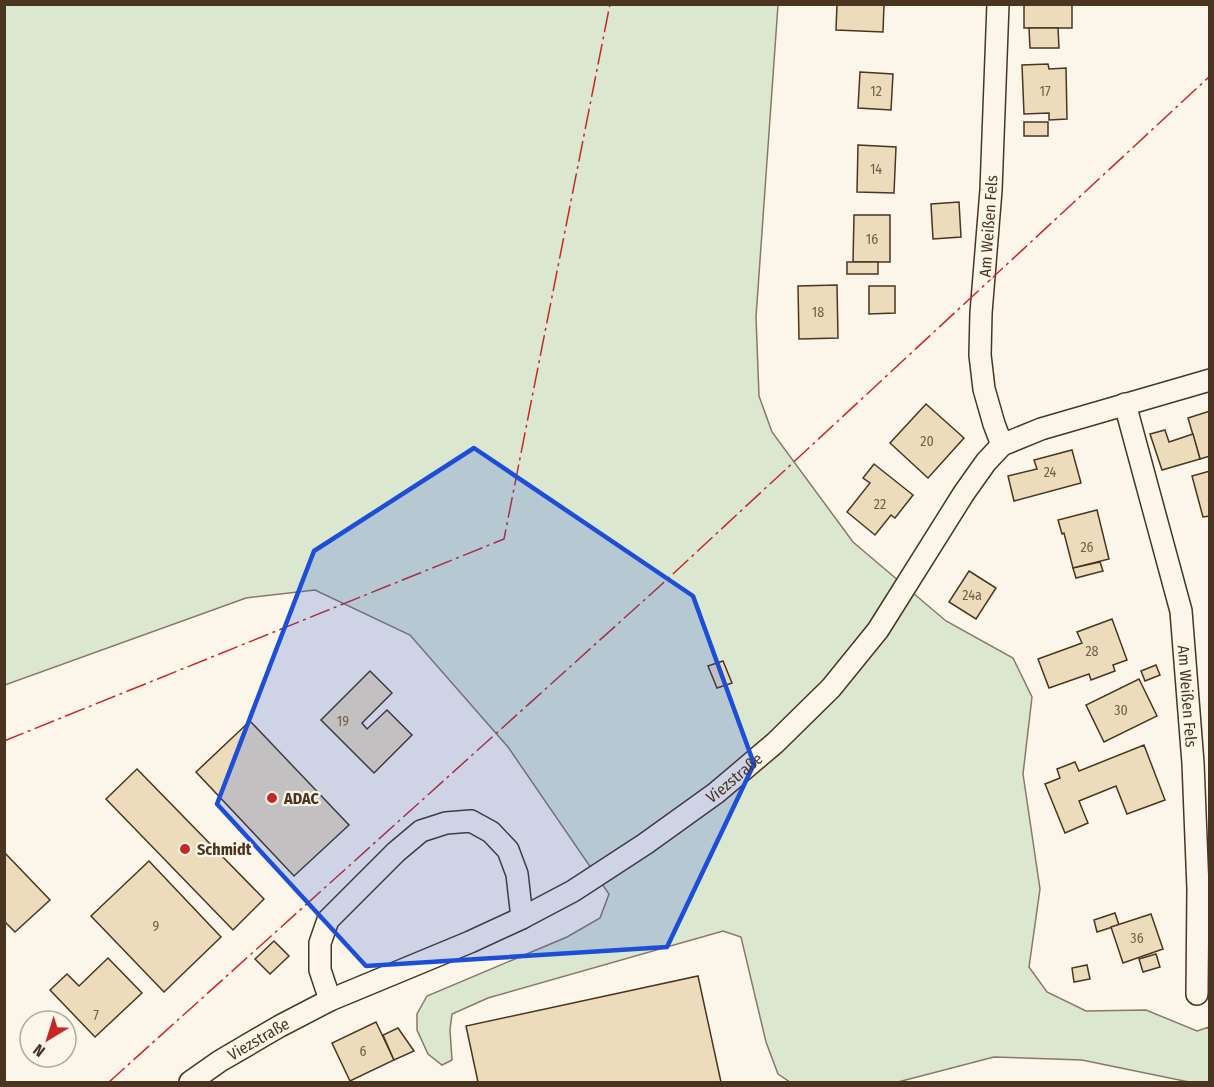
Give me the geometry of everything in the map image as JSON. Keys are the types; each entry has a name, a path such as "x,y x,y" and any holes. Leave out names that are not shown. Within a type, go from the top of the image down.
{"street":[{"name":"Am Weißen Fels","path":"998,4 991,190 980,355 984,389 1002,445"},
{"path":"1002,445 1041,429 1209,380"},
{"name":"Am Weißen Fels","path":"1125,405 1181,610 1194,763 1198,889 1197,994"},
{"name":"Viezstraße","path":"190,1083 220,1061 330,1000 470,942 573,891 645,844 716,793 775,743 831,688 878,630 964,493 986,462 1002,445"},
{"path":"330,1000 320,970 320,943 328,920 396,852 421,831 446,823 471,821 491,832 508,850 517,874 522,918"}],"highlighted area":[{"path":"474,448 693,596 754,764 667,947 366,966 217,804 314,551"}],"green space":[{"path":"5,5 778,5 756,317 759,396 772,432 853,542 946,621 1013,658 1032,697 1023,774 1040,889 1029,967 1047,992 1086,1011 1146,1010 1197,1031 1209,1027 1209,1082 1189,1082 1082,1060 994,1057 898,1082 790,1082 778,1074 766,1042 741,937 723,931 488,998 452,1014 450,1030 452,1060 442,1065 428,1054 417,1030 417,1014 427,996 567,937 600,918 609,894 508,747 410,635 315,590 246,598 5,685"}],"building":[{"path":"837,4 884,4 883,32 836,30"},
{"path":"1024,4 1072,4 1072,28 1024,28"},
{"path":"1029,28 1058,28 1059,48 1030,48"},
{"path":"1048,64 1049,69 1066,68 1067,119 1049,120 1049,113 1024,114 1022,65"},
{"path":"860,72 893,74 891,110 858,108"},
{"path":"1024,122 1048,122 1048,136 1024,136"},
{"path":"858,145 896,147 894,193 857,192"},
{"path":"959,202 961,237 933,239 931,204"},
{"path":"854,215 890,215 890,262 853,262"},
{"path":"847,262 878,262 878,274 847,274"},
{"path":"837,285 838,338 799,339 798,286"},
{"path":"869,286 895,286 895,313 869,314"},
{"path":"926,404 964,438 928,478 890,443"},
{"path":"1210,411 1210,456 1200,459 1188,418"},
{"path":"1165,430 1169,442 1193,434 1200,459 1162,470 1150,434"},
{"path":"1072,450 1081,483 1014,501 1008,476 1037,469 1034,460"},
{"path":"874,464 913,495 895,518 891,515 875,535 847,512 870,483 863,478"},
{"path":"1210,471 1210,516 1203,517 1192,476"},
{"path":"1097,510 1109,559 1073,568 1064,533 1062,534 1058,520"},
{"path":"1100,562 1103,571 1076,578 1073,568"},
{"path":"969,571 996,588 976,619 949,602"},
{"path":"1112,619 1127,660 1113,665 1115,671 1091,680 1089,674 1049,688 1038,659 1082,643 1077,632"},
{"path":"723,661 732,683 717,688 708,666"},
{"path":"1156,665 1160,675 1145,681 1141,671"},
{"path":"370,671 392,693 362,723 367,729 387,710 412,735 374,773 321,720"},
{"path":"1139,679 1157,716 1104,742 1086,705"},
{"name":"ADAC","path":"250,721 349,825 294,876 196,772"},
{"path":"1144,745 1165,800 1127,814 1116,786 1079,801 1088,823 1065,833 1045,784 1060,778 1057,769 1075,762 1079,771"},
{"name":"Schmidt","path":"137,769 264,899 233,930 106,799"},
{"path":"4,852 50,900 15,932 4,921"},
{"path":"149,861 221,937 164,992 91,916"},
{"path":"1115,913 1119,925 1097,932 1094,920"},
{"path":"1151,914 1163,949 1123,963 1111,927"},
{"path":"274,941 289,956 270,974 255,959"},
{"path":"1156,954 1160,967 1143,972 1139,959"},
{"path":"108,958 142,993 95,1037 78,1019 78,1009 68,1009 50,990 67,974 79,986"},
{"path":"1087,965 1090,979 1074,982 1072,968"},
{"path":"698,976 721,1082 478,1082 466,1026"},
{"path":"376,1022 394,1060 350,1081 332,1043"},
{"path":"398,1028 414,1051 394,1060 383,1035"}],"power":[{"path":"4,741 504,539 610,4"},
{"path":"109,1082 661,585 1210,76"}],"place":[{"name":"ADAC","path":"272,798"},
{"name":"Schmidt","path":"185,849"}]}
